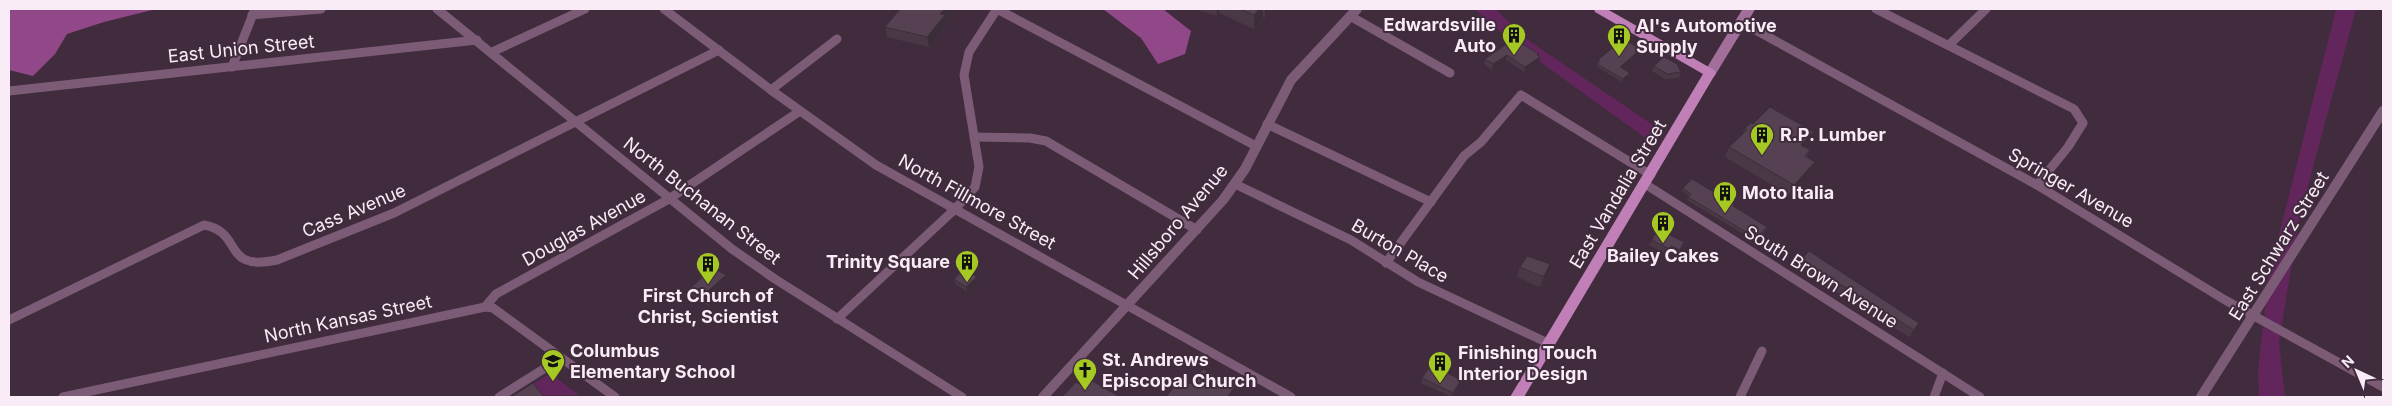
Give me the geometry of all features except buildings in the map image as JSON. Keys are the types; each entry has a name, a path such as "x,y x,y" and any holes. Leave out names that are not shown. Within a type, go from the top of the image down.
{"main road":[{"path":"1599,9 1710,73"},
{"name":"East Vandalia Street","path":"1518,397 1750,9"}],"street":[{"path":"232,67 254,12 321,9"},
{"name":"North Buchanan Street","path":"437,9 732,249 837,319 962,397"},
{"path":"492,52 585,9"},
{"name":"North Fillmore Street","path":"664,9 800,112 865,158 1291,397"},
{"path":"837,319 968,196 978,178 979,167 964,75 966,64 976,40 997,9 1256,146"},
{"path":"1876,9 2074,109 2083,123 2068,148 2037,186"},
{"path":"1949,45 1986,9"},
{"path":"1353,12 1450,73"},
{"name":"Hillsboro Avenue","path":"1043,397 1197,230 1235,184 1291,80 1353,12"},
{"name":"Springer Avenue","path":"1741,22 2037,186 2254,316 2383,387"},
{"path":"771,90 837,39"},
{"name":"East Union Street","path":"9,91 477,40"},
{"name":"Cass Avenue","path":"9,320 204,224 215,226 248,263 260,265 277,260 394,213 577,123 719,50"},
{"path":"1386,263 1464,156 1481,142 1521,95"},
{"name":"South Brown Avenue","path":"1521,95 1980,397"},
{"name":"East Schwarz Street","path":"2201,397 2383,111"},
{"name":"Douglas Avenue","path":"484,307 496,294 669,199 800,112"},
{"path":"1267,124 1431,202"},
{"path":"974,137 1030,138 1046,141 1197,230"},
{"name":"Burton Place","path":"1235,184 1351,240 1418,282 1550,344"},
{"path":"484,307 493,308 615,397"},
{"name":"North Kansas Street","path":"63,397 484,307"},
{"path":"1740,397 1762,351"},
{"path":"499,397 561,358"},
{"path":"1934,397 1943,373"}],"shaded area":[{"path":"9,9 156,9 104,22 67,34 55,54 33,76 9,70"},
{"path":"1103,9 1163,9 1191,31 1185,54 1158,64 1141,38"},
{"path":"1474,9 1495,9 1528,40 1659,129 1651,142 1514,43"},
{"path":"2336,9 2356,9 2300,215 2279,342 2285,397 2259,397 2258,370 2269,274"},
{"path":"551,374 579,395 514,396 546,376"}],"place":[{"name":"Edwardsville Auto","path":"1514,56"},
{"name":"Al's Automotive Supply","path":"1619,57"},
{"name":"R.P. Lumber","path":"1762,156"},
{"name":"Moto Italia","path":"1725,214"},
{"name":"Bailey Cakes","path":"1663,244"},
{"name":"Trinity Square","path":"967,283"},
{"name":"First Church of Christ, Scientist","path":"708,285"},
{"name":"Columbus Elementary School","path":"553,382"},
{"name":"Finishing Touch Interior Design","path":"1440,384"},
{"name":"St. Andrews Episcopal Church","path":"1085,391"}]}
